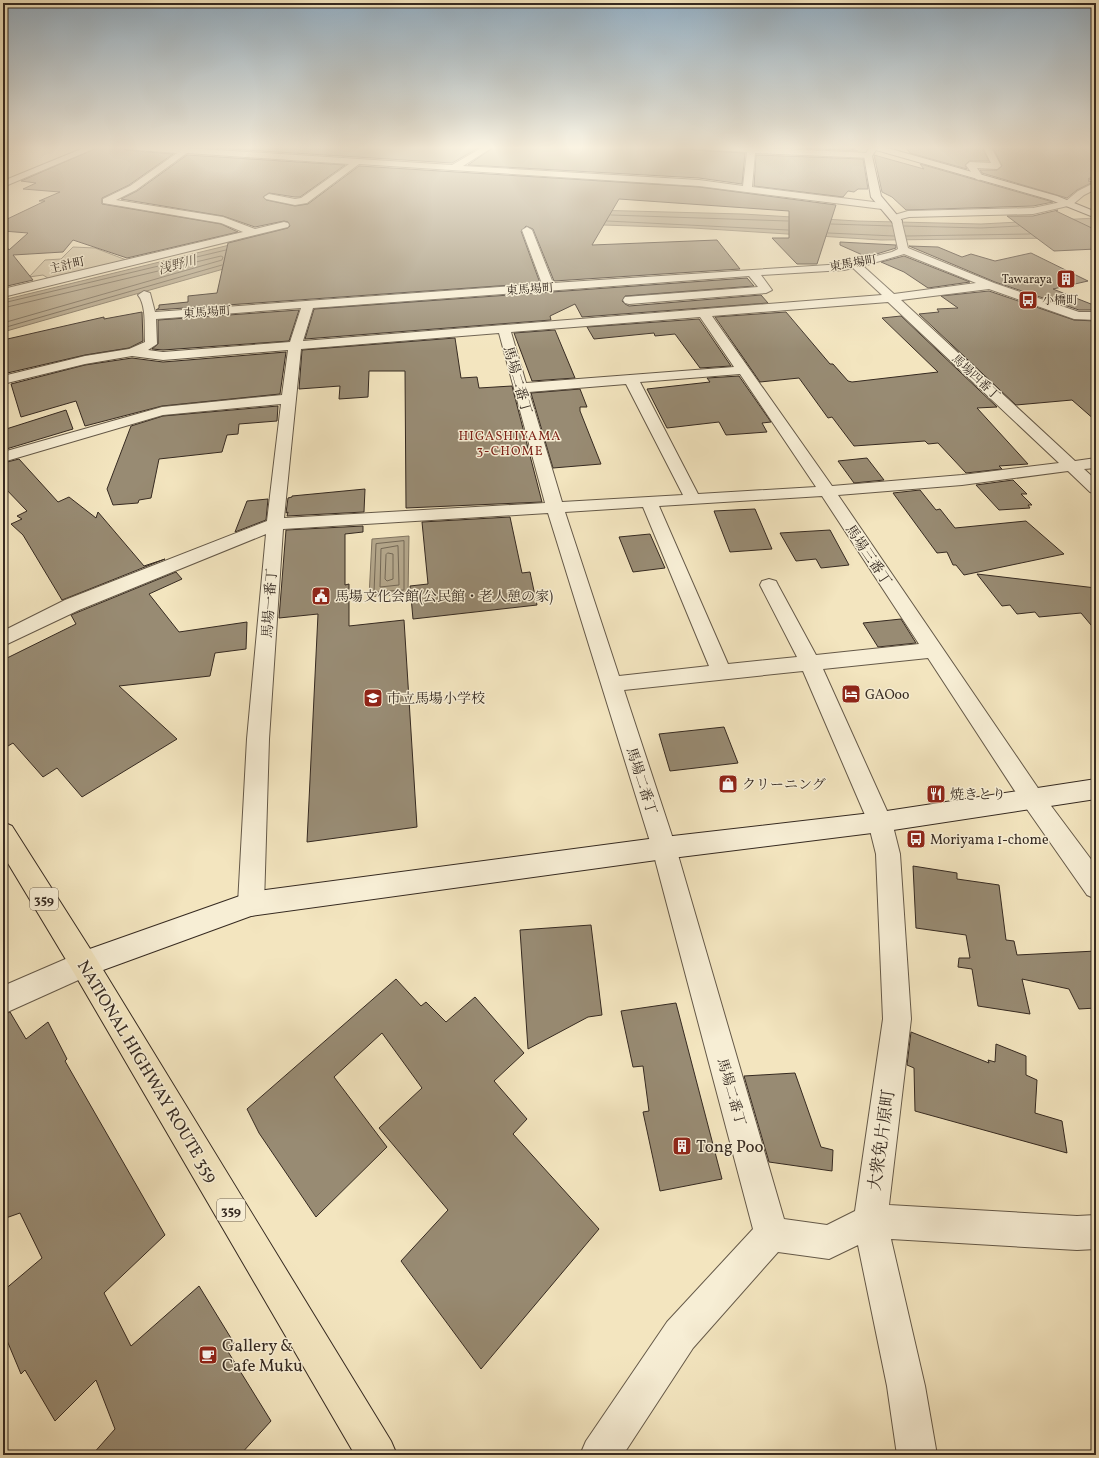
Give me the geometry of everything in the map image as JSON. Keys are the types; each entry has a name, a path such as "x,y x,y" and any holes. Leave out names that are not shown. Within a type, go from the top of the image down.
{"highway":[{"name":"NATIONAL HIGHWAY ROUTE 359","path":"3,833 84,964 377,1455"}],"street":[{"path":"192,215 223,220 253,232"},
{"path":"891,215 895,219 903,247 990,285 1078,316 1096,329"},
{"path":"895,219 905,215"},
{"name":"主計町","path":"3,293 284,225"},
{"path":"527,230 549,288"},
{"name":"東馬場町","path":"150,316 856,265 896,254 903,247"},
{"name":"馬場四番丁","path":"856,265 1096,489"},
{"path":"629,300 766,290 752,272"},
{"path":"620,283 639,319"},
{"path":"132,352 163,356 504,330 890,298 990,285"},
{"path":"3,380 85,360 132,352 151,344 150,316 146,295 144,295"},
{"name":"馬場一番丁","path":"251,904 258,739 275,524 295,346 304,323 308,305"},
{"name":"馬場三番丁","path":"704,314 827,491 1032,798 1096,887"},
{"path":"1078,316 1096,316"},
{"name":"馬場二番丁","path":"504,330 555,508 664,848 771,1234"},
{"path":"521,388 742,370"},
{"path":"631,379 693,499"},
{"path":"3,457 162,411 289,399"},
{"path":"3,639 72,605 275,524 827,491 962,480 1096,463"},
{"path":"649,501 722,672"},
{"name":"大衆免片原町","path":"769,585 810,663 880,822 888,854 897,1019 870,1221 906,1386 917,1455"},
{"path":"612,684 933,650"},
{"path":"3,1000 84,964 251,904 664,848 880,822 1096,789"},
{"path":"600,1455 680,1335 771,1234 830,1242 870,1221 1077,1233 1096,1232"}],"shaded area":[{"path":"73,247 95,248 129,261 51,280 43,275 29,277 45,260 61,259"}],"water":[{"name":"浅野川","path":"423,215 760,215 857,221 981,224 1096,218 1096,234 1064,238 881,240 693,228 573,224 422,231 276,254 3,332 3,300 246,241"},
{"path":"409,536 408,594 369,597 372,539"}],"building":[{"path":"16,215 168,215 221,224 238,232 127,258 73,240 63,252 13,255 33,280 3,287 3,242 9,250 28,233 3,231 3,221"},
{"path":"217,215 610,215 592,245 717,240 740,269 554,281 533,229 526,226 521,231 540,283 156,310 159,308 159,305 188,302 188,296 217,293 228,243 288,228 290,226 288,222 284,221 255,227"},
{"path":"789,215 833,215 817,264 797,264 772,238 789,238"},
{"path":"1065,215 1096,230 1096,249 1054,251 1007,216"},
{"path":"840,242 896,245 896,248 867,257 840,245"},
{"path":"909,246 938,247 962,257 971,254 995,261 1031,253 1088,281 1053,289 1096,306 1096,310 1079,310 995,282"},
{"path":"904,256 970,282 928,288 904,272 881,262"},
{"path":"747,278 754,286 625,296 622,301 629,306 761,295 768,303 582,317 575,304 550,316 551,320 305,339 314,309"},
{"path":"989,291 1074,320 1096,321 1096,421 1072,400 1016,405 919,314 939,312 937,309 958,308 941,296"},
{"path":"299,310 289,341 163,350 152,349 158,344 158,320"},
{"path":"142,312 143,341 129,348 85,355 3,374 3,340 104,317 104,319"},
{"path":"786,312 830,364 833,364 848,381 852,382 938,372 882,318 901,316 997,407 977,408 1028,464 999,466 1002,469 966,473 938,443 928,444 925,441 854,446 832,417 828,418 799,378 760,382 715,317"},
{"path":"699,319 731,366 700,368 675,334 655,336 654,333 594,339 587,327"},
{"path":"555,330 575,378 532,381 514,333"},
{"path":"455,338 461,378 477,377 479,388 512,386 542,502 406,508 405,371 369,371 368,397 339,399 340,386 299,389 302,350"},
{"path":"286,352 280,394 162,406 85,426 76,401 21,417 11,384 85,365 132,358 163,362"},
{"path":"739,376 771,422 762,423 767,432 726,435 719,422 667,428 647,389 710,382 707,378"},
{"path":"580,389 587,407 580,407 580,411 601,464 553,468 531,393"},
{"path":"278,406 277,421 239,424 238,434 227,435 222,452 159,459 151,498 139,500 138,503 113,505 107,489 131,426 163,416"},
{"path":"66,410 73,429 3,450 3,430"},
{"path":"867,458 884,480 854,483 838,461"},
{"path":"19,459 58,502 69,497 96,518 98,512 144,566 165,559 62,600 23,535 11,524 22,519 17,516 27,511 3,486 3,463"},
{"path":"1013,480 1027,494 1021,494 1032,505 1028,505 1030,508 999,510 976,485"},
{"path":"365,489 364,512 287,516 288,512 286,513 288,498 292,496"},
{"path":"920,490 936,510 940,509 955,528 1026,521 1064,554 964,575 956,565 953,565 947,552 937,553 893,493"},
{"path":"268,499 266,520 235,532 247,501"},
{"path":"755,509 772,549 730,552 714,511"},
{"path":"510,517 522,573 530,572 537,605 413,619 410,586 428,584 422,522"},
{"path":"363,526 363,532 345,534 345,585 349,584 349,626 404,620 417,827 307,842 318,614 279,618 286,530"},
{"path":"830,530 849,565 821,568 816,559 796,561 780,533"},
{"path":"650,534 665,568 633,572 619,537"},
{"path":"176,572 182,579 149,594 179,632 247,622 246,649 215,653 210,676 119,686 177,739 82,797 57,768 43,777 13,743 3,749 3,660 76,624 71,615"},
{"path":"977,574 1096,588 1096,631 1081,613 1039,617 1035,612 1017,614 1010,605 1002,606"},
{"path":"901,619 916,643 878,647 863,623"},
{"path":"724,727 738,763 670,771 659,734"},
{"path":"913,866 957,873 957,879 999,885 1006,940 1014,941 1017,955 1096,951 1096,1008 1079,1009 1069,989 1022,979 1030,1014 978,1006 972,969 958,967 959,958 970,958 966,935 916,928"},
{"path":"591,925 602,1015 588,1017 528,1049 520,930"},
{"path":"396,979 421,1006 426,1002 446,1022 475,997 524,1053 494,1081 527,1119 513,1134 599,1229 481,1369 401,1261 448,1210 379,1128 422,1088 382,1033 334,1077 387,1147 316,1217 259,1133 247,1109"},
{"path":"676,1003 722,1179 660,1191 643,1112 649,1111 643,1066 633,1067 621,1011"},
{"path":"10,1012 26,1039 48,1022 67,1059 65,1061 165,1235 104,1293 131,1346 199,1286 234,1343 227,1350 271,1421 240,1455 92,1455 115,1429 96,1380 55,1421 25,1370 21,1374 3,1331 3,1291 42,1258 20,1213 3,1219 3,1015"},
{"path":"911,1032 989,1063 988,1060 995,1062 996,1044 1026,1056 1026,1075 1037,1080 1035,1113 1062,1121 1067,1153 915,1111 914,1068 907,1065"},
{"path":"795,1073 821,1147 833,1150 832,1171 769,1162 744,1076"}],"place":[{"name":"Tawaraya","path":"1066,279"},
{"name":"小橋町","path":"1028,300"},
{"name":"馬場文化会館(公民館・老人憩の家)","path":"321,596"},
{"name":"GAOoo","path":"851,694"},
{"name":"市立馬場小学校","path":"373,698"},
{"name":"クリーニング","path":"728,784"},
{"name":"焼きとり","path":"936,794"},
{"name":"Moriyama 1-chome","path":"916,839"},
{"name":"Tong Poo","path":"682,1146"},
{"name":"Gallery & Cafe Muku","path":"208,1355"}],"district":[{"name":"HIGASHIYAMA 3-CHOME","path":"510,442"}]}
